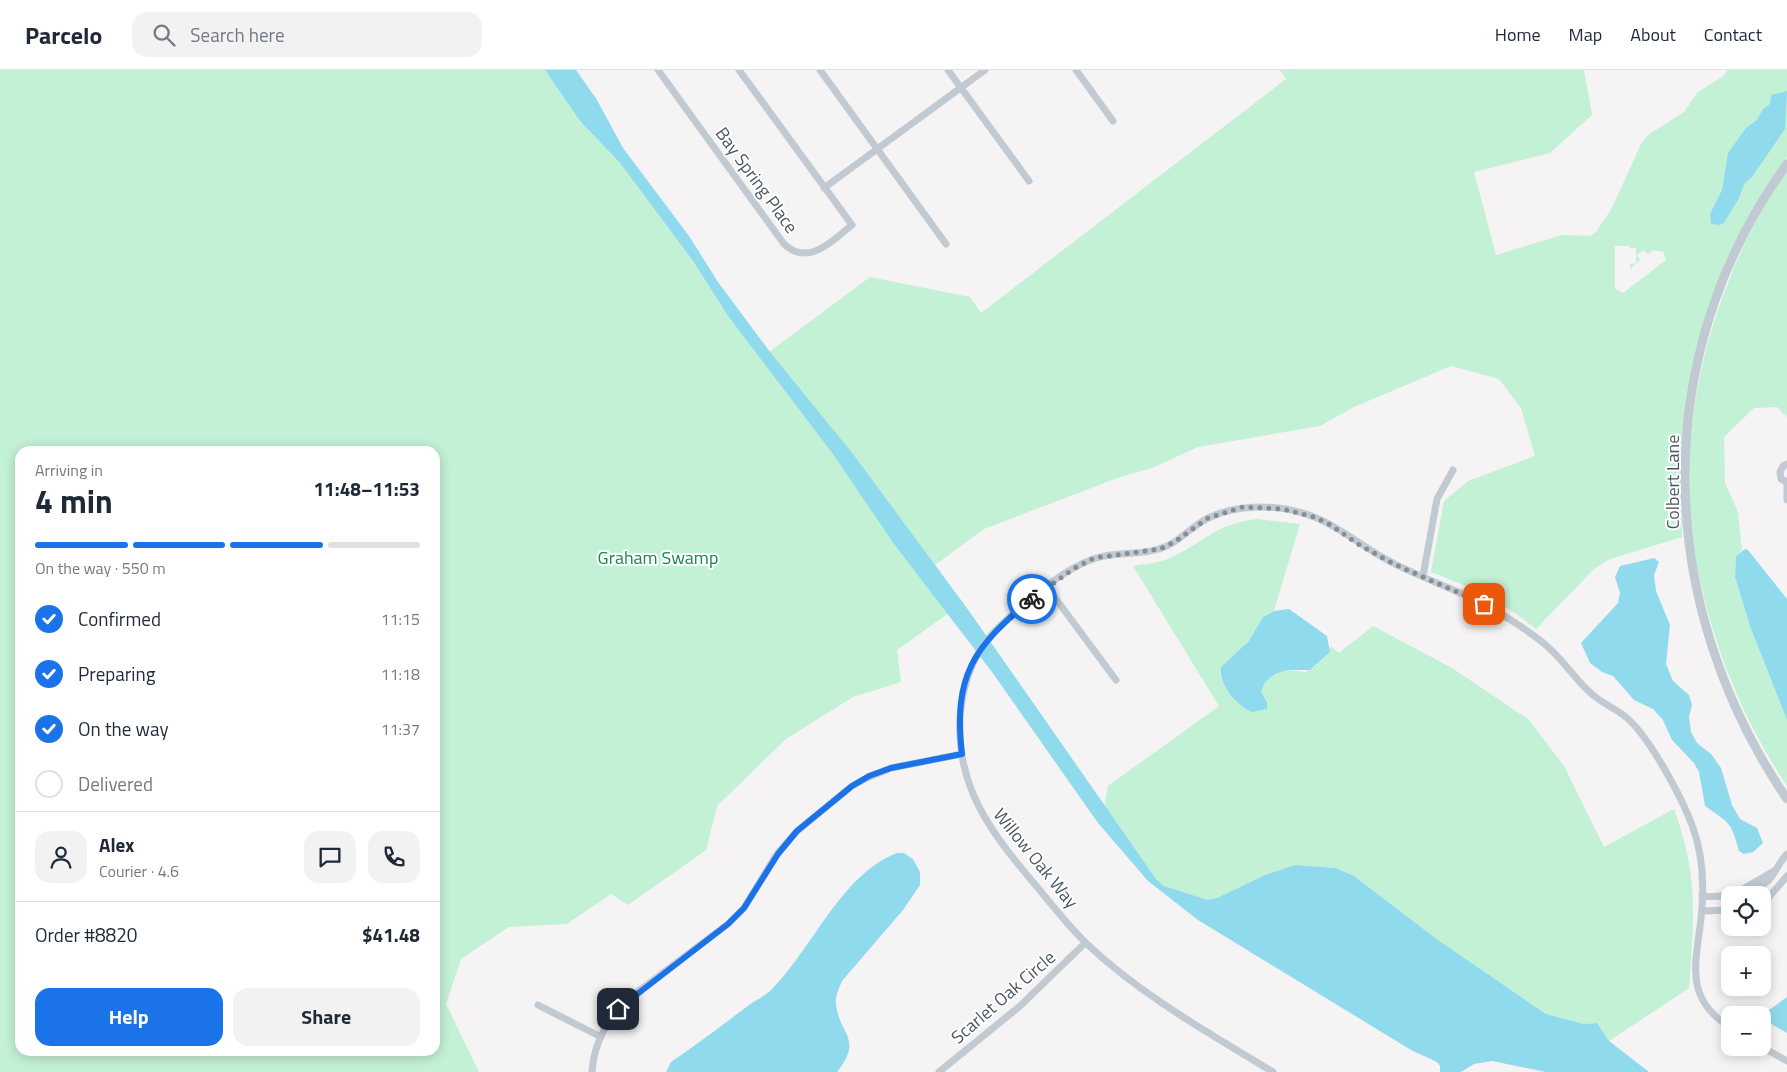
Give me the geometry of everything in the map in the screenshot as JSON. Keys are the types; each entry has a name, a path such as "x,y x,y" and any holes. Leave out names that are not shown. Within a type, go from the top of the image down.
{"street":[{"name":"Bay Spring Place","path":"658,70 788,248 798,253 812,254 852,225 824,188"},
{"path":"739,70 824,188 985,70"},
{"path":"820,70 946,244"},
{"path":"948,70 1029,181"},
{"path":"1076,70 1113,120"},
{"name":"Colbert Lane","path":"1787,164 1762,202 1739,245 1709,322 1699,357 1690,405 1685,493 1686,525 1694,581 1714,658 1744,728 1787,799"},
{"path":"1787,464 1782,466 1780,472 1782,479 1787,482 1787,500"},
{"path":"1423,576 1437,499 1453,470"},
{"name":"Willow Oak Way","path":"1273,1072 1154,998 1086,943 991,830 970,790 962,754 960,734 963,691 975,656 992,634 1047,587 1094,558 1160,549 1176,541 1208,518 1243,507 1290,510 1314,517 1329,524 1361,546 1484,604 1539,640 1561,658 1592,694 1623,714 1636,726 1671,783 1692,824 1701,864 1702,896 1702,911 1694,959 1694,976 1699,993 1717,1019 1721,1021"},
{"path":"1047,587 1116,680"},
{"path":"592,1072 601,1036 612,1016 628,999 711,939 744,908 778,854 797,831 833,801 869,776 891,768 962,754"},
{"path":"1702,896 1721,896 1738,892 1774,871 1787,854"},
{"path":"1771,896 1787,876"},
{"path":"1702,911 1721,910"},
{"name":"Scarlet Oak Circle","path":"939,1072 1020,1006 1086,943"},
{"path":"538,1005 601,1036"},
{"path":"1771,1052 1787,1061"}],"green space":[{"name":"Graham Swamp","path":"0,70 545,70 580,121 620,163 693,261 728,316 761,358 870,277 970,297 981,313 1286,79 1280,70 1584,70 1592,115 1550,153 1474,172 1496,255 1562,235 1590,236 1596,232 1612,208 1641,144 1648,135 1684,112 1698,92 1722,77 1728,70 1787,70 1787,157 1760,197 1739,237 1721,275 1697,344 1687,394 1681,460 1682,537 1610,559 1594,569 1536,629 1499,603 1459,583 1431,572 1444,501 1468,481 1535,456 1521,408 1499,379 1451,366 1354,407 1320,426 1198,447 1152,468 1120,477 984,529 935,565 963,603 897,650 901,682 853,697 786,739 717,806 706,850 628,905 611,894 567,924 509,927 461,959 446,1004 479,1072 0,1072","holes":["1615,246 1629,246 1629,248 1636,248 1636,263 1630,264 1630,269 1640,260 1637,255 1643,250 1648,254 1654,250 1663,252 1666,260 1623,293 1615,289"]},
{"path":"1787,171 1787,417 1777,407 1754,408 1724,437 1725,483 1738,512 1742,550 1736,556 1735,577 1751,629 1787,720 1787,786 1772,763 1747,715 1717,641 1702,589 1693,547 1689,522 1688,492 1691,432 1700,373 1707,345 1732,272 1745,242 1769,198"},
{"path":"1257,519 1300,524 1274,611 1266,614 1246,644 1220,671 1223,683 1230,693 1249,710 1265,710 1267,702 1261,692 1265,682 1275,674 1288,670 1305,672 1313,668 1330,652 1330,646 1339,653 1373,626 1452,668 1528,719 1564,766 1604,847 1674,809 1688,856 1693,898 1689,988 1609,1041 1597,1023 1584,1024 1546,1014 1438,940 1354,876 1336,868 1295,865 1265,875 1217,898 1208,900 1164,886 1156,879 1104,808 1108,786 1219,706 1133,566 1166,560 1220,529 1243,521"}],"water":[{"path":"545,70 576,70 597,100 623,148 689,236 718,282 770,352 853,454 969,611 1156,879 1164,886 1208,900 1217,898 1265,875 1295,865 1336,868 1354,876 1438,940 1546,1014 1584,1024 1597,1023 1609,1041 1649,1072 1546,1072 1492,1061 1474,1064 1461,1072 1440,1072 1440,1066 1437,1062 1411,1050 1198,920 1148,881 1098,823 992,672 894,544 833,454 728,316 693,261 620,163 580,121"},
{"path":"1787,91 1785,129 1752,177 1744,184 1739,198 1724,223 1719,225 1711,224 1710,214 1722,190 1728,153 1746,128 1757,120 1763,109 1770,104 1771,95"},
{"path":"1745,549 1748,550 1787,599 1787,720 1751,629 1735,577 1736,556"},
{"path":"1654,558 1659,562 1654,575 1656,591 1670,625 1666,664 1673,681 1689,695 1692,705 1689,717 1691,732 1697,743 1711,754 1721,768 1732,805 1740,819 1757,828 1763,843 1753,852 1744,854 1739,851 1734,834 1728,824 1705,806 1699,772 1694,763 1672,740 1663,720 1653,709 1634,700 1613,676 1602,672 1590,663 1581,643 1618,603 1620,593 1615,577 1620,566"},
{"path":"1289,609 1327,636 1330,652 1310,670 1288,670 1275,674 1265,682 1261,692 1267,702 1267,709 1252,712 1240,705 1230,694 1222,680 1221,667 1249,641 1263,617 1274,611"},
{"path":"897,853 904,853 913,859 920,872 920,885 903,910 842,981 836,1004 841,1023 848,1037 849,1051 837,1072 666,1072 671,1062 770,991 800,955 843,895 859,878 877,864"},
{"path":"1787,997 1787,1033 1771,1023 1771,1009"}],"way so far":[{"path":"1032,599 1073,569 1094,558 1160,549 1176,541 1208,518 1243,507 1283,509 1314,517 1329,524 1361,546 1396,565 1484,604"}],"route":[{"path":"618,1009 628,999 711,939 728,924 744,908 759,887 778,854 797,831 852,786 869,776 891,768 962,754 960,714 963,691 970,667 975,656 992,634 1008,618 1032,599"}]}
